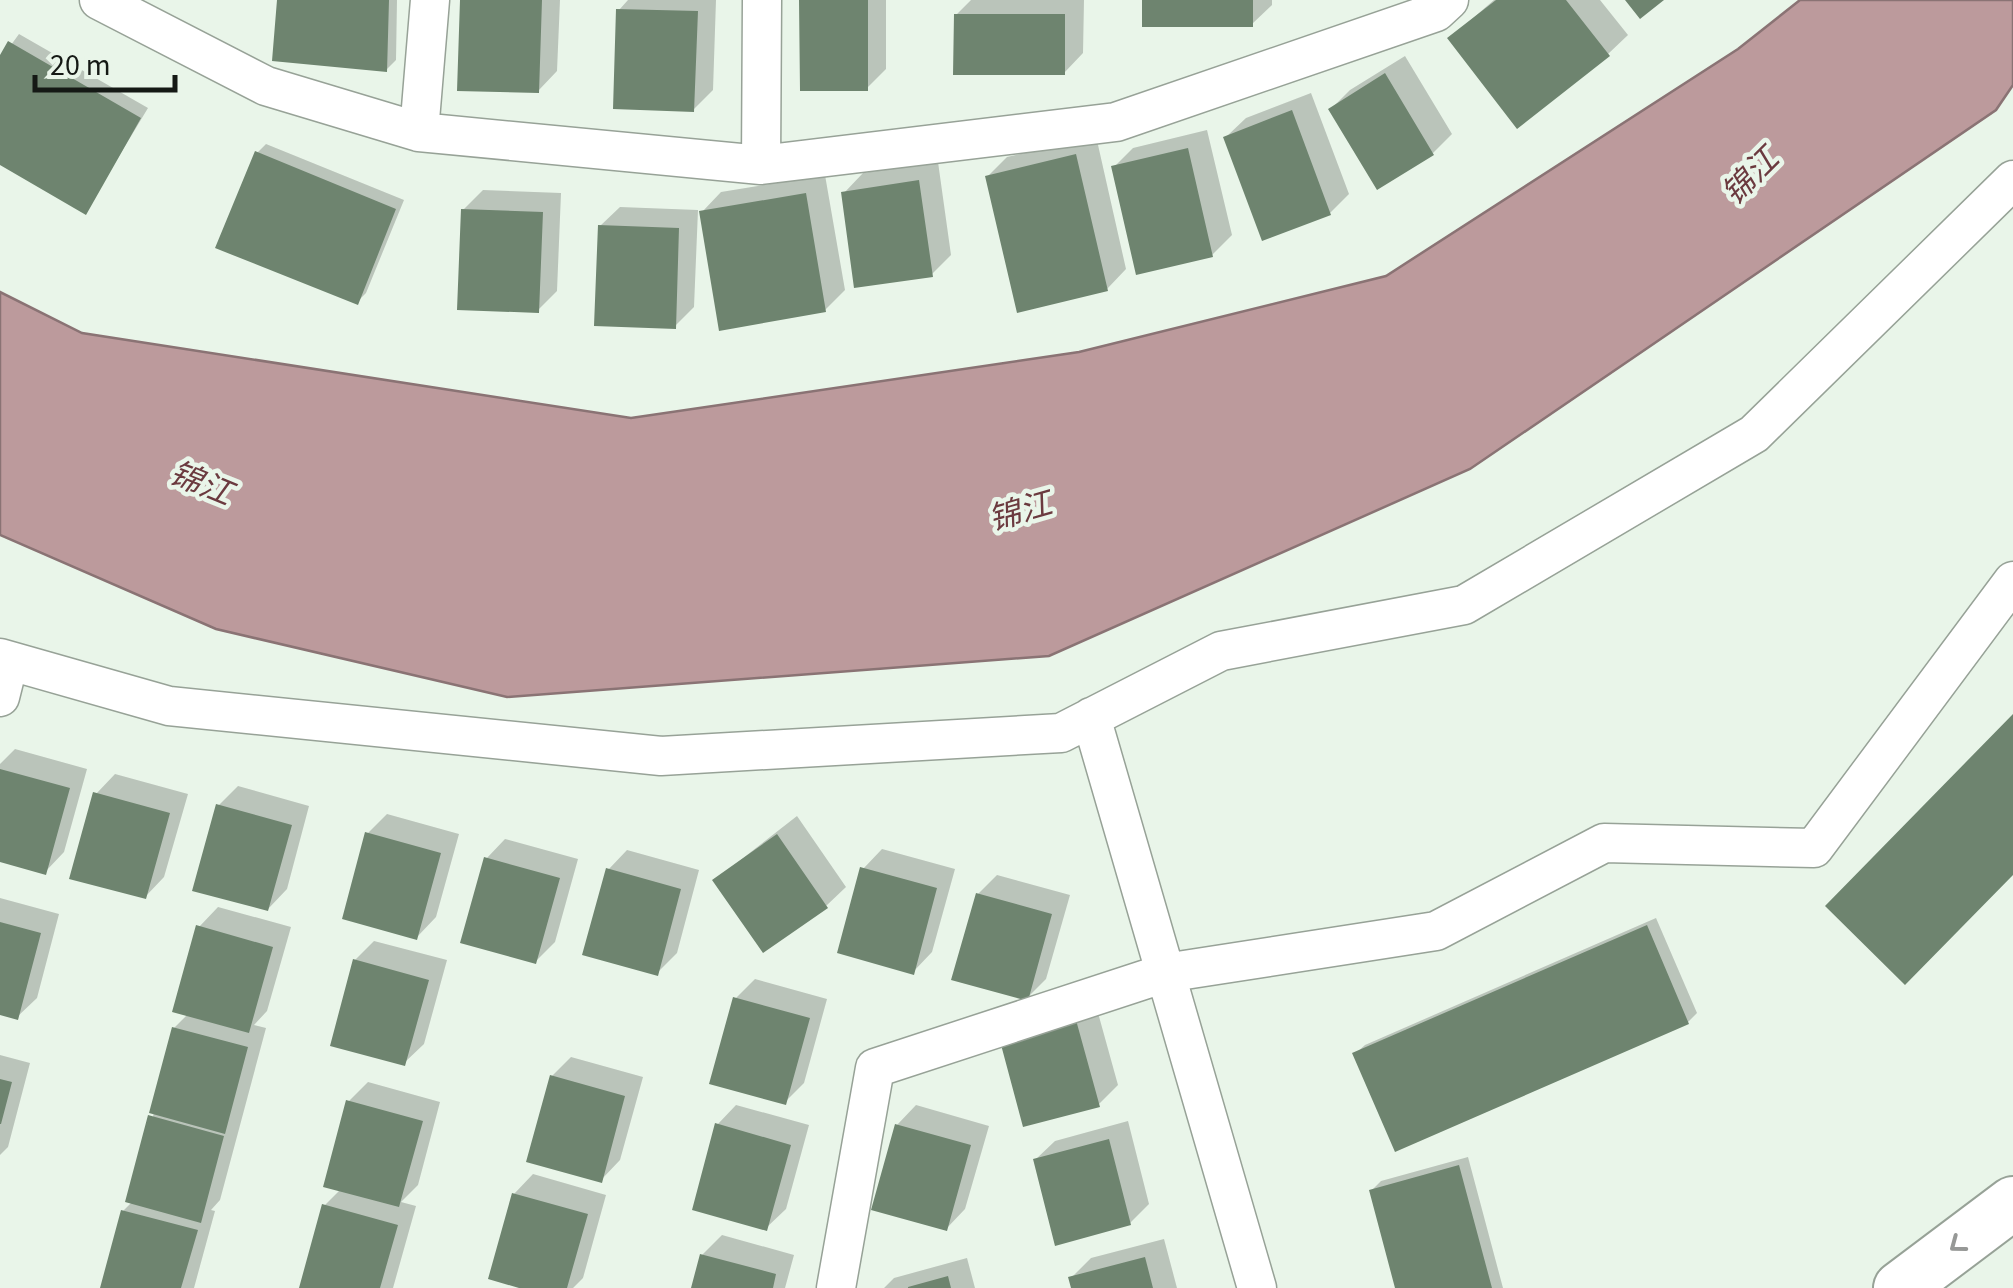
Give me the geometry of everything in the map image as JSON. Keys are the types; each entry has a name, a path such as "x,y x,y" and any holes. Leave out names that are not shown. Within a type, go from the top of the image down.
{"main road":[{"path":"1900,1288 2013,1202"}],"street":[{"path":"99,0 266,86 420,132 761,165 1116,122 1436,12 1450,0"},
{"path":"420,132 430,0"},
{"path":"761,165 762,0"},
{"path":"0,698 4,660 168,706 661,756 1061,734 1221,650 1464,605 1754,434 2013,180"},
{"path":"836,1288 875,1068 1165,972 1436,931 1604,843 1814,848 2013,580"},
{"path":"1091,717 1257,1288"}],"water":[{"name":"锦江","path":"1800,0 2013,0 2013,85 1996,110 1470,469 1049,656 507,697 216,629 0,535 0,292 82,333 631,418 1079,352 1386,276 1738,49"}],"building":[{"path":"277,0 389,0 387,72 272,61"},
{"path":"460,0 542,0 539,93 457,91"},
{"path":"799,0 868,0 868,91 800,91"},
{"path":"1142,0 1253,0 1253,27 1142,27"},
{"path":"1496,0 1566,0 1610,56 1517,129 1447,38"},
{"path":"1625,0 1664,0 1640,19"},
{"path":"616,9 698,11 694,112 613,109"},
{"path":"954,14 1065,14 1065,75 953,75"},
{"path":"8,41 141,118 86,215 0,165 0,55"},
{"path":"1385,73 1434,155 1377,190 1328,109"},
{"path":"1292,110 1331,215 1262,241 1223,137"},
{"path":"1188,148 1213,257 1136,275 1111,166"},
{"path":"255,151 396,209 358,305 215,248"},
{"path":"1076,154 1108,291 1017,313 985,176"},
{"path":"919,180 933,277 854,288 841,192"},
{"path":"806,193 826,312 719,331 699,211"},
{"path":"461,209 543,212 539,313 457,310"},
{"path":"598,225 679,228 676,329 594,326"},
{"path":"2013,714 2013,875 1905,985 1825,906"},
{"path":"0,769 70,788 46,875 0,862"},
{"path":"93,792 170,813 146,899 69,879"},
{"path":"216,804 292,825 268,911 192,891"},
{"path":"365,832 441,853 417,940 342,919"},
{"path":"777,834 828,908 763,953 712,880"},
{"path":"484,857 560,878 536,964 460,943"},
{"path":"860,867 937,888 914,975 837,953"},
{"path":"606,868 681,889 658,976 582,955"},
{"path":"976,893 1052,914 1028,1001 951,980"},
{"path":"0,922 41,933 18,1020 0,1015"},
{"path":"196,925 273,947 249,1033 172,1012"},
{"path":"1647,925 1689,1024 1395,1152 1352,1053"},
{"path":"353,959 429,980 405,1066 330,1046"},
{"path":"733,997 810,1018 786,1105 709,1084"},
{"path":"1076,1020 1100,1107 1023,1127 1000,1041"},
{"path":"172,1027 248,1047 225,1134 149,1113"},
{"path":"550,1075 625,1096 602,1183 526,1162"},
{"path":"0,1079 12,1082 1,1124 0,1124"},
{"path":"346,1100 423,1121 399,1207 323,1187"},
{"path":"148,1115 224,1136 201,1223 125,1202"},
{"path":"715,1123 791,1145 767,1231 692,1210"},
{"path":"895,1124 971,1145 947,1231 871,1210"},
{"path":"1109,1139 1131,1225 1055,1246 1033,1159"},
{"path":"1459,1165 1492,1288 1395,1288 1369,1190"},
{"path":"512,1193 588,1214 567,1288 519,1288 488,1279"},
{"path":"322,1204 398,1225 380,1288 299,1288"},
{"path":"121,1210 198,1230 181,1288 100,1288"},
{"path":"700,1254 776,1274 773,1288 691,1288"},
{"path":"1145,1257 1153,1288 1071,1288 1068,1277"},
{"path":"948,1276 951,1288 908,1288 908,1287"}]}
